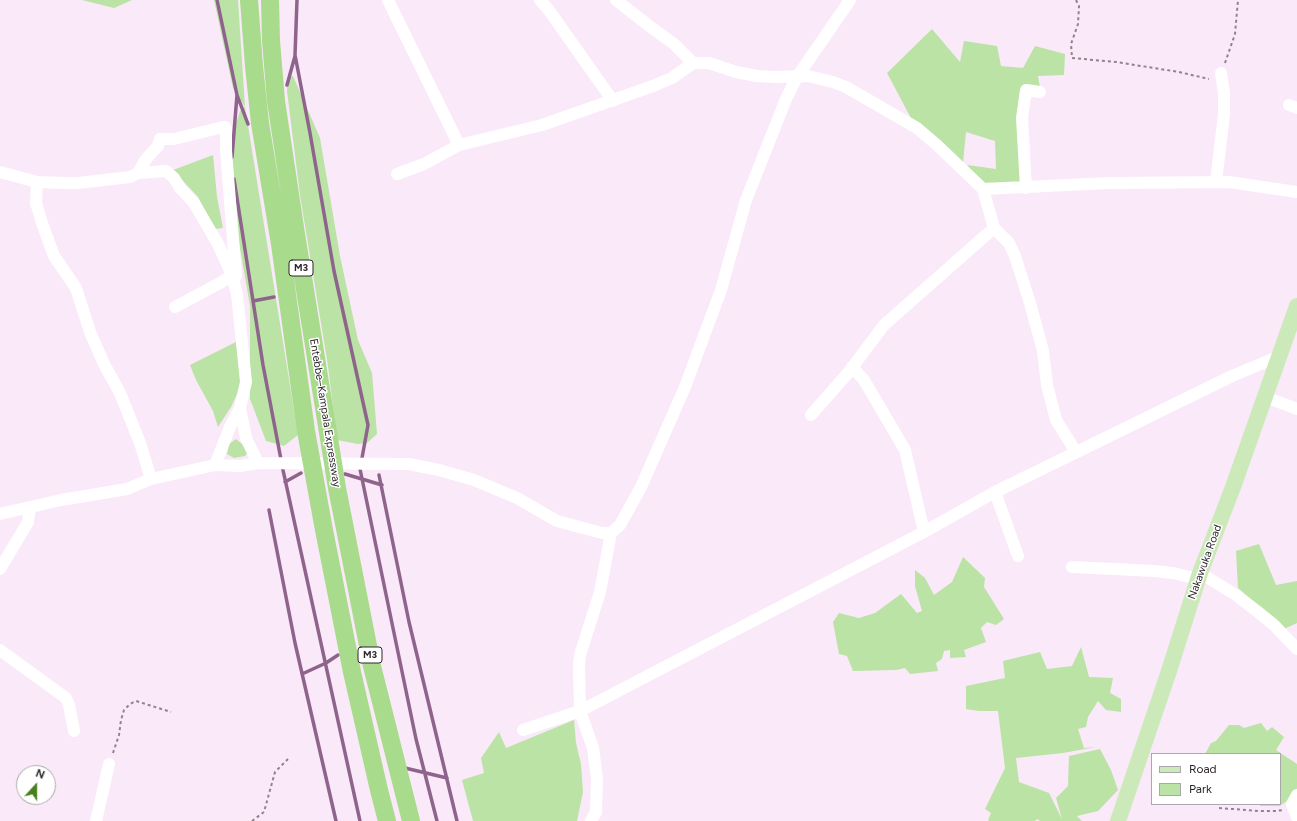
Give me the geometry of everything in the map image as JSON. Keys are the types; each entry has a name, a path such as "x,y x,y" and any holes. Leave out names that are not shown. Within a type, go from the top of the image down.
{"highway":[{"name":"Entebbe–Kampala Expressway","path":"249,0 260,123 280,244 306,432 352,672 387,821"},
{"name":"Entebbe–Kampala Expressway","path":"270,0 271,41 276,101 337,488 372,666 411,821"}],"main road":[{"name":"Nakawuka Road","path":"1118,821 1169,671 1199,576 1297,306"}],"street":[{"path":"388,0 459,145"},
{"path":"540,0 548,9 613,101"},
{"path":"616,0 674,44 693,63"},
{"path":"591,821 596,812 597,779 593,748 580,711 578,666 580,655 600,592 611,533 620,524 641,487 684,387 721,290 749,193 786,99 797,77 850,0"},
{"path":"397,174 424,164 459,145 542,125 613,101 672,78 693,63 709,63 736,72 757,76 808,76 846,87 917,128 983,189 994,228 1009,243 1015,256 1030,303 1043,351 1047,385 1056,420 1076,452"},
{"path":"1216,182 1224,114 1224,93 1221,74"},
{"path":"1026,188 1022,118 1026,90 1040,92"},
{"path":"138,173 146,159 158,146 160,139 178,138 222,127 226,129 226,150 237,294 246,382 240,408 230,427 215,465"},
{"path":"0,172 37,182 78,183 130,177 138,173 166,172 174,178 180,188 194,203 218,244 232,275 237,294"},
{"path":"37,182 36,202 54,256 76,288 90,332 104,364 120,393 140,443 151,479"},
{"path":"983,189 1110,183 1229,182 1297,192"},
{"path":"811,415 852,367 884,325 994,228"},
{"path":"175,307 232,275"},
{"path":"523,730 580,711 924,532 995,492 1232,376 1280,356"},
{"path":"852,367 864,380 905,450 924,532"},
{"path":"1265,397 1297,409"},
{"path":"240,408 246,438 258,463"},
{"path":"0,514 127,488 151,479 215,465 240,466 258,463 378,463 409,464 439,470 467,478 517,498 557,521 602,534 611,533"},
{"path":"995,492 1018,556"},
{"path":"0,569 28,522 30,508"},
{"path":"1072,567 1154,571 1199,576 1236,595 1274,625 1297,650"},
{"path":"0,650 66,698 74,732"},
{"path":"96,821 109,764"},
{"path":"1295,812 1292,804 1297,795"}],"path":[{"path":"1076,0 1079,6 1078,24 1071,44 1072,58 1116,62 1179,72 1210,79 1221,74 1235,34 1238,0"},
{"path":"109,764 119,735 124,710 130,704 136,702 171,712"},
{"path":"252,821 264,812 275,772 288,760"},
{"path":"1219,808 1295,812"}],"green space":[{"path":"82,0 132,0 114,8"},
{"path":"214,0 238,0 245,107 233,88"},
{"path":"932,29 960,62 964,41 997,46 1001,66 1023,68 1035,46 1065,54 1064,75 1038,76 1040,88 1023,89 1021,185 983,185 967,165 996,169 995,141 966,132 963,163 912,120 887,73"},
{"path":"293,76 320,138 340,256 358,340 372,373 377,434 367,443 358,444 337,440 328,366 300,195 287,91 288,77"},
{"path":"245,107 298,435 284,446 266,441 250,399 250,306 238,237 228,149 240,111"},
{"path":"213,155 217,197 223,228 215,229 198,197 173,170"},
{"path":"236,342 241,379 238,392 231,407 218,427 213,411 196,380 190,365"},
{"path":"236,439 248,452 245,456 234,458 227,454 229,444"},
{"path":"1259,544 1276,585 1297,581 1297,623 1284,629 1238,588 1236,551"},
{"path":"963,557 985,578 984,587 1004,619 996,625 987,622 981,628 986,642 964,650 966,657 950,658 950,650 944,651 942,659 936,663 938,671 910,674 905,668 896,670 853,671 847,656 839,654 833,622 839,613 859,618 875,613 901,594 917,613 922,611 915,586 915,570 925,578 934,595 952,582"},
{"path":"1081,647 1089,677 1113,678 1110,693 1121,699 1121,712 1106,710 1098,701 1088,717 1086,727 1078,729 1084,748 1096,747 1063,753 1016,758 1019,782 1049,793 1062,819 1056,798 1068,786 1069,756 1100,749 1111,770 1118,790 1098,811 1077,816 1082,821 1040,821 1037,819 1035,821 989,821 988,820 991,813 985,809 1005,768 998,711 966,709 966,686 1005,678 1003,661 1040,652 1047,669 1072,666"},
{"path":"574,720 576,743 581,764 583,792 577,821 473,821 462,780 484,773 481,758 499,732 506,748"},
{"path":"1261,723 1267,731 1272,727 1284,737 1276,750 1280,753 1206,753 1211,743 1216,741 1229,725 1239,725 1244,728"},
{"path":"1281,753 1297,764 1297,788 1294,797 1281,805"},
{"path":"1260,805 1281,805 1279,806"}],"waterway":[{"path":"217,0 237,95 248,124"},
{"path":"297,0 295,55 334,271 368,425 360,469 416,739 437,821"},
{"path":"287,85 295,56"},
{"path":"232,157 237,95"},
{"path":"234,179 263,365 283,470 360,821"},
{"path":"253,301 274,297"},
{"path":"285,482 301,473"},
{"path":"345,474 382,485"},
{"path":"379,475 409,622 457,821"},
{"path":"269,510 295,643 336,821"},
{"path":"302,674 326,663 338,655"},
{"path":"405,768 447,778"}]}
